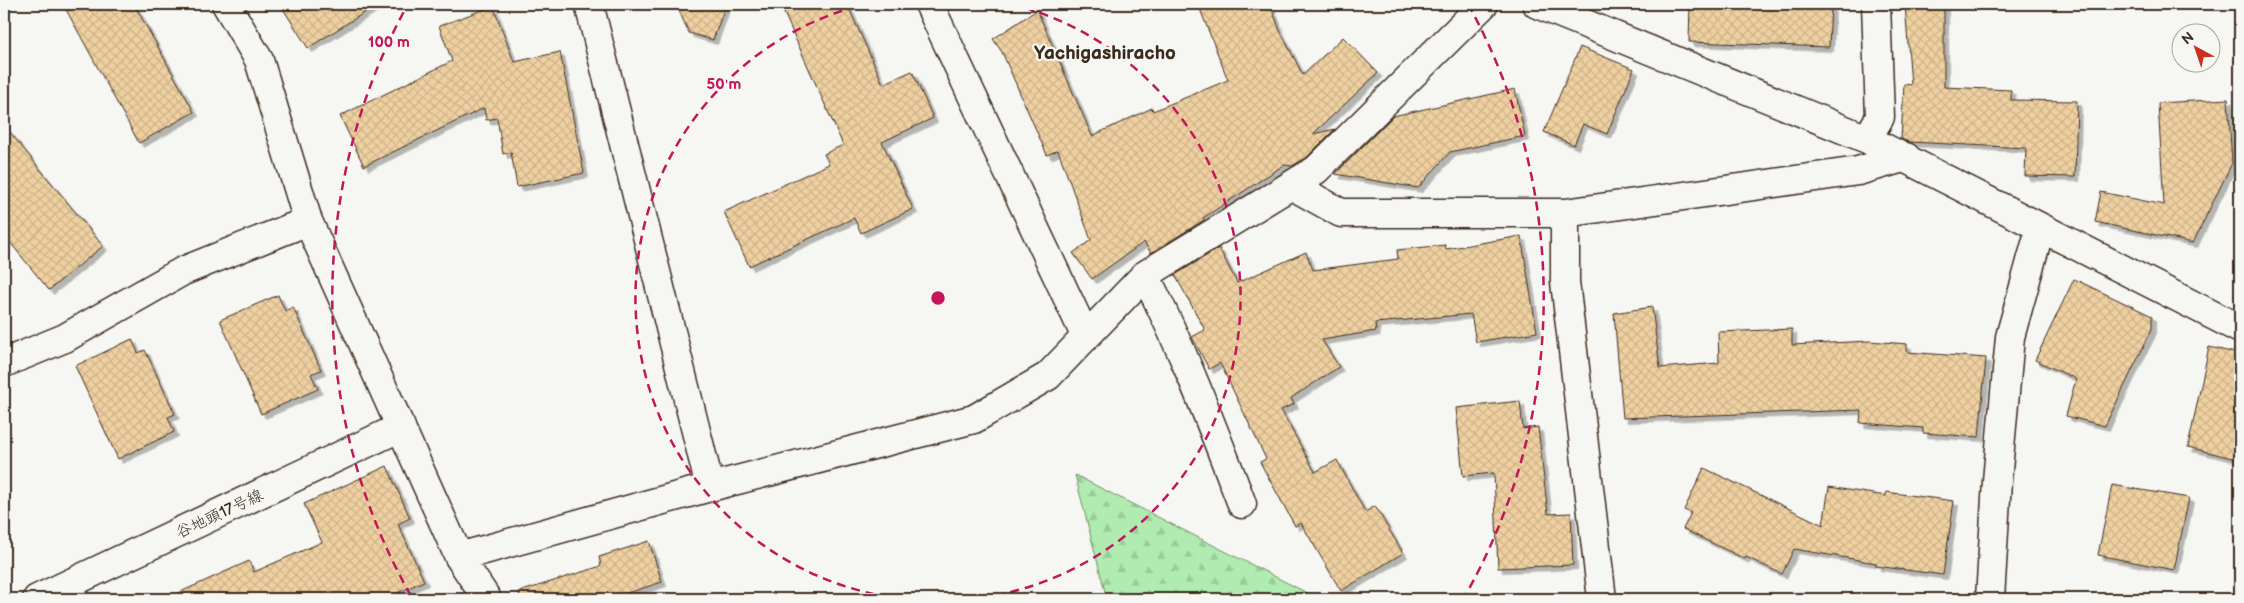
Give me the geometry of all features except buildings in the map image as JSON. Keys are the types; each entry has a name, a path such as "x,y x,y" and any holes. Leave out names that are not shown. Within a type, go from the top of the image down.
{"street":[{"path":"226,4 259,60 308,221 459,557 487,599"},
{"path":"589,4 710,487"},
{"path":"929,4 1085,335"},
{"path":"459,557 710,487 974,419 1048,376 1085,335 1145,275 1293,186 1316,170 1484,4"},
{"path":"1537,4 1867,139 1906,157 2040,229 2240,330"},
{"path":"1867,139 1880,117 1876,4"},
{"path":"1293,186 1341,213 1565,213 1858,171 1906,157"},
{"path":"1565,213 1565,282 1602,599"},
{"path":"4,363 65,338 183,271 308,221"},
{"path":"1990,599 1997,481 2010,337 2040,229"},
{"path":"1145,275 1167,318 1198,389 1242,504"},
{"name":"谷地頭17号線","path":"37,599 401,427"}],"green space":[{"path":"1075,475 1319,599 1107,599"}],"district":[{"name":"Yachigashiracho","path":"1105,52"}]}
